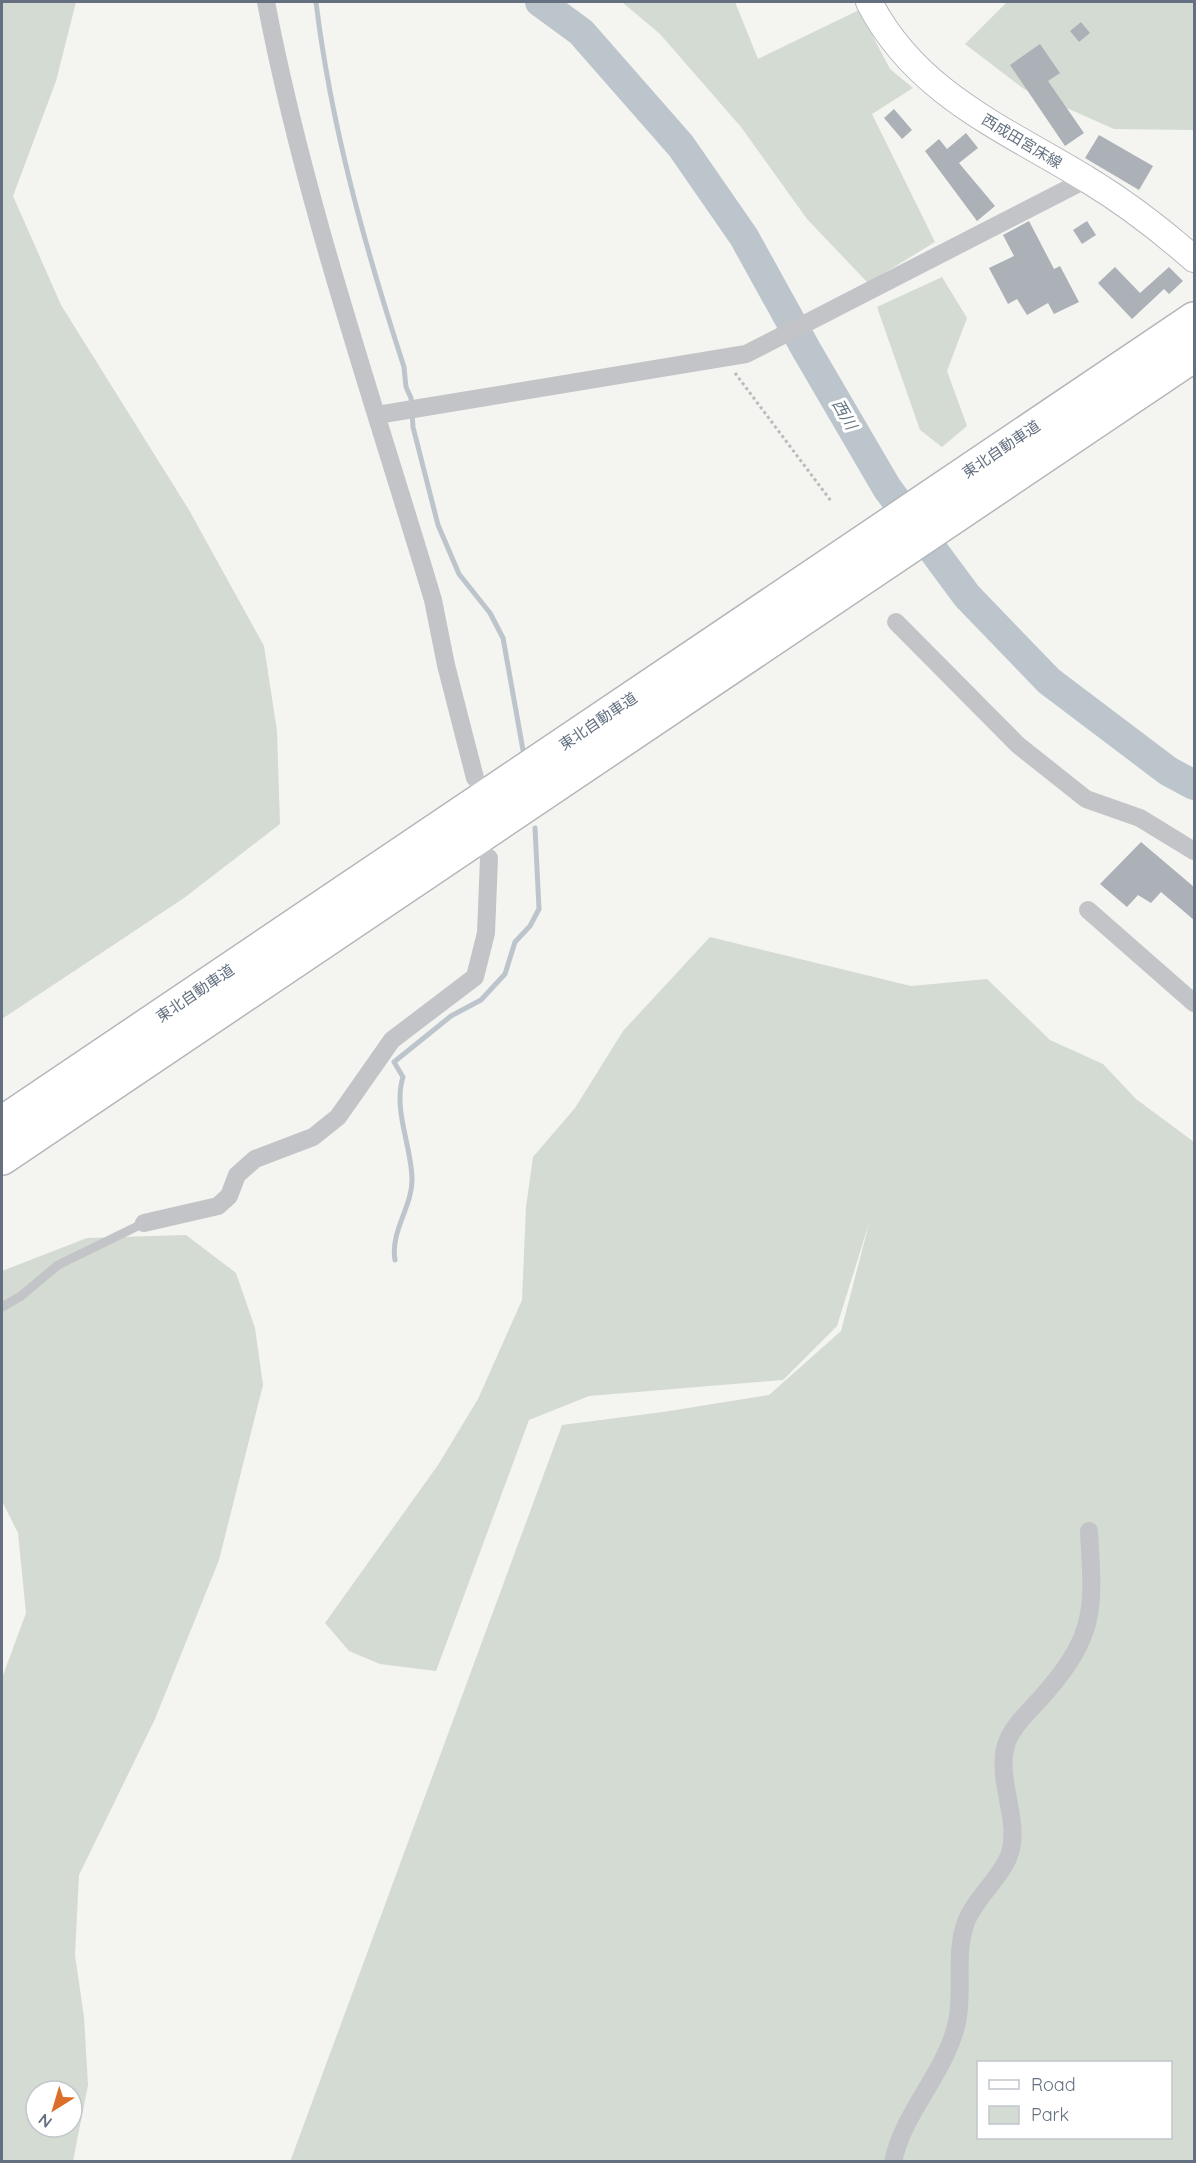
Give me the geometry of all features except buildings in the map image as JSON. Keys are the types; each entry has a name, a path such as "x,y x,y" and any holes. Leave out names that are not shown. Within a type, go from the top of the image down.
{"highway":[{"name":"東北自動車道","path":"954,499 1194,319"},
{"name":"東北自動車道","path":"2,1123 954,499 1194,355"},
{"name":"東北自動車道","path":"2,1158 882,547"}],"main road":[{"name":"西成田宮床線","path":"870,2 901,51 935,86 1001,130 1119,199 1194,259"}],"street":[{"path":"266,2 281,79 309,191 433,600 446,665 474,778"},
{"path":"377,415 746,354 1087,179"},
{"path":"896,622 1018,745 1086,798 1140,818 1194,851"},
{"path":"144,1223 218,1206 229,1196 237,1175 255,1159 312,1137 338,1117 392,1040 475,977 486,933 489,858"},
{"path":"1088,910 1194,1003"},
{"path":"893,2162 898,2138 941,2065 957,2022 961,1950 965,1923 1009,1855 1012,1836 1003,1762 1006,1743 1027,1713 1048,1689 1086,1633 1092,1610 1089,1531"}],"lane":[{"path":"2,1307 21,1296 57,1265 144,1223"}],"path":[{"path":"724,358 831,501"}],"green space":[{"path":"2,2 76,2 56,81 13,196 61,305 189,510 264,646 277,731 280,824 184,898 2,1019"},
{"path":"622,2 735,2 758,59 859,10 890,69 913,88 872,114 935,242 868,283 807,219 741,127 660,34"},
{"path":"1007,2 1194,2 1194,130 1114,129 1024,89 965,44"},
{"path":"942,277 967,318 947,371 967,426 942,447 920,430 877,307"},
{"path":"710,937 911,986 987,979 1050,1040 1103,1064 1136,1099 1194,1142 1194,2161 290,2162 562,1425 769,1395 841,1331 870,1220 837,1326 783,1380 589,1396 529,1420 436,1671 380,1664 349,1651 325,1623 438,1465 478,1399 522,1300 526,1207 533,1157 575,1108 623,1031"},
{"path":"186,1235 236,1273 255,1328 263,1385 219,1560 155,1719 79,1875 75,1955 84,2017 88,2085 84,2105 84,2079 24,2079 24,2139 77,2139 73,2161 2,2161 2,1678 26,1613 18,1533 2,1501 2,1271 87,1238"}],"waterway":[{"path":"316,2 322,48 340,140 363,231 404,367 406,387 411,398 413,427 438,525 459,574 490,613 503,638 523,750"},
{"name":"西川","path":"540,2 581,32 681,146 744,237 887,488 967,596 1049,681 1168,771 1194,785"},
{"path":"395,1260 394,1249 398,1229 409,1199 412,1178 401,1114 400,1089 403,1077 394,1062 451,1016 481,1000 505,974 515,942 530,926 539,909 535,828"}]}
